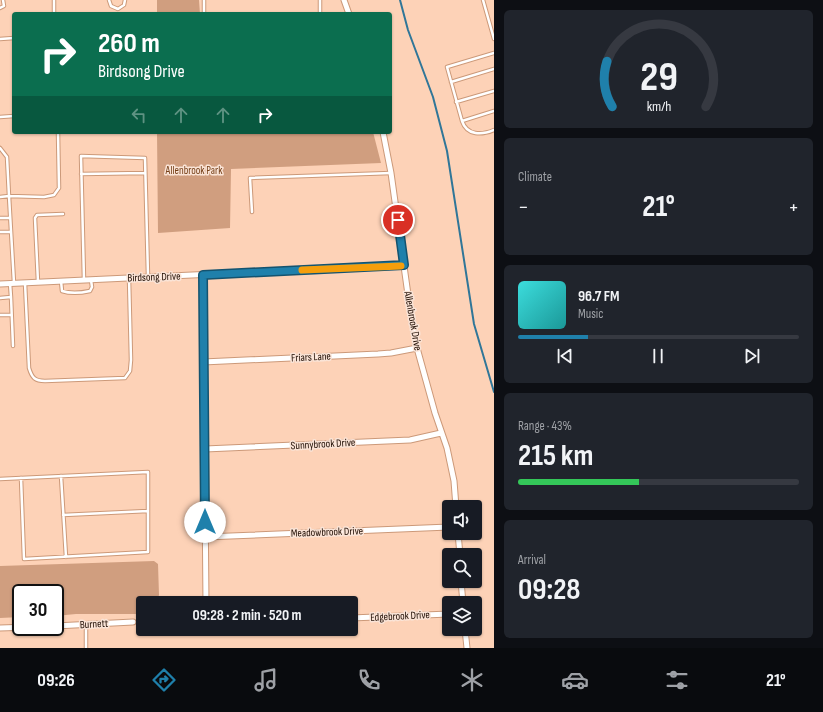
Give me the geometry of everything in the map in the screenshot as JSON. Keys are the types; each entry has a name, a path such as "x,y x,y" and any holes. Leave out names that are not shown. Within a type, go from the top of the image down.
{"street":[{"path":"344,0 347,12"},
{"name":"Allenbrook Drive","path":"383,134 392,174 417,348 450,464 455,500"},
{"name":"Birdsong Drive","path":"0,284 404,265"},
{"path":"203,275 206,596"},
{"name":"Friars Lane","path":"203,362 378,354 417,348"},
{"name":"Sunnybrook Drive","path":"204,449 410,440 441,433"},
{"name":"Meadowbrook Drive","path":"205,537 442,527"},
{"name":"Edgebrook Drive","path":"358,618 442,614"},
{"name":"Burnett","path":"64,626 133,622"},
{"path":"0,628 12,628"},
{"path":"466,636 467,648"}],"lane":[{"path":"0,8 4,6 3,0"},
{"path":"54,0 54,12"},
{"path":"109,0 112,6 118,9 124,5 125,0"},
{"path":"204,0 204,12"},
{"path":"320,0 320,12"},
{"path":"483,0 494,39"},
{"path":"0,38 12,38"},
{"path":"494,53 447,67 464,126 467,130 474,133 483,134 494,130"},
{"path":"451,82 494,69"},
{"path":"456,102 494,91"},
{"path":"462,121 494,111"},
{"path":"0,117 12,116"},
{"path":"0,197 44,197 54,195 59,188 58,134"},
{"path":"0,148 7,157 11,232 11,297 14,346"},
{"path":"84,280 81,156 145,158 148,277"},
{"path":"81,174 145,172"},
{"path":"252,212 250,178 392,174"},
{"path":"38,282 35,218 37,215 63,214"},
{"path":"0,218 10,218"},
{"path":"0,232 11,232"},
{"path":"25,282 29,368 31,376 36,381 59,381 125,378 130,371 128,278"},
{"path":"61,281 62,291 68,293 90,291 92,287 91,280"},
{"path":"0,298 11,297"},
{"path":"0,315 12,315"},
{"path":"0,479 61,476 148,472 148,552 24,559 21,478"},
{"path":"61,476 66,557"},
{"path":"63,514 148,511"},
{"path":"86,625 86,648"}],"green space":[{"path":"157,0 199,0 200,12 157,12"},
{"name":"Allenbrook Park","path":"157,134 374,134 381,163 231,169 230,228 158,233"},
{"path":"154,561 158,564 159,595 136,596 136,614 64,615 64,584 12,584 12,617 0,618 0,566"}],"waterway":[{"path":"400,0 408,30 433,97 447,151 474,324 494,392"}],"slow traffic":[{"path":"302,270 401,266"}],"route":[{"path":"205,522 203,275 404,265 398,220"}]}
